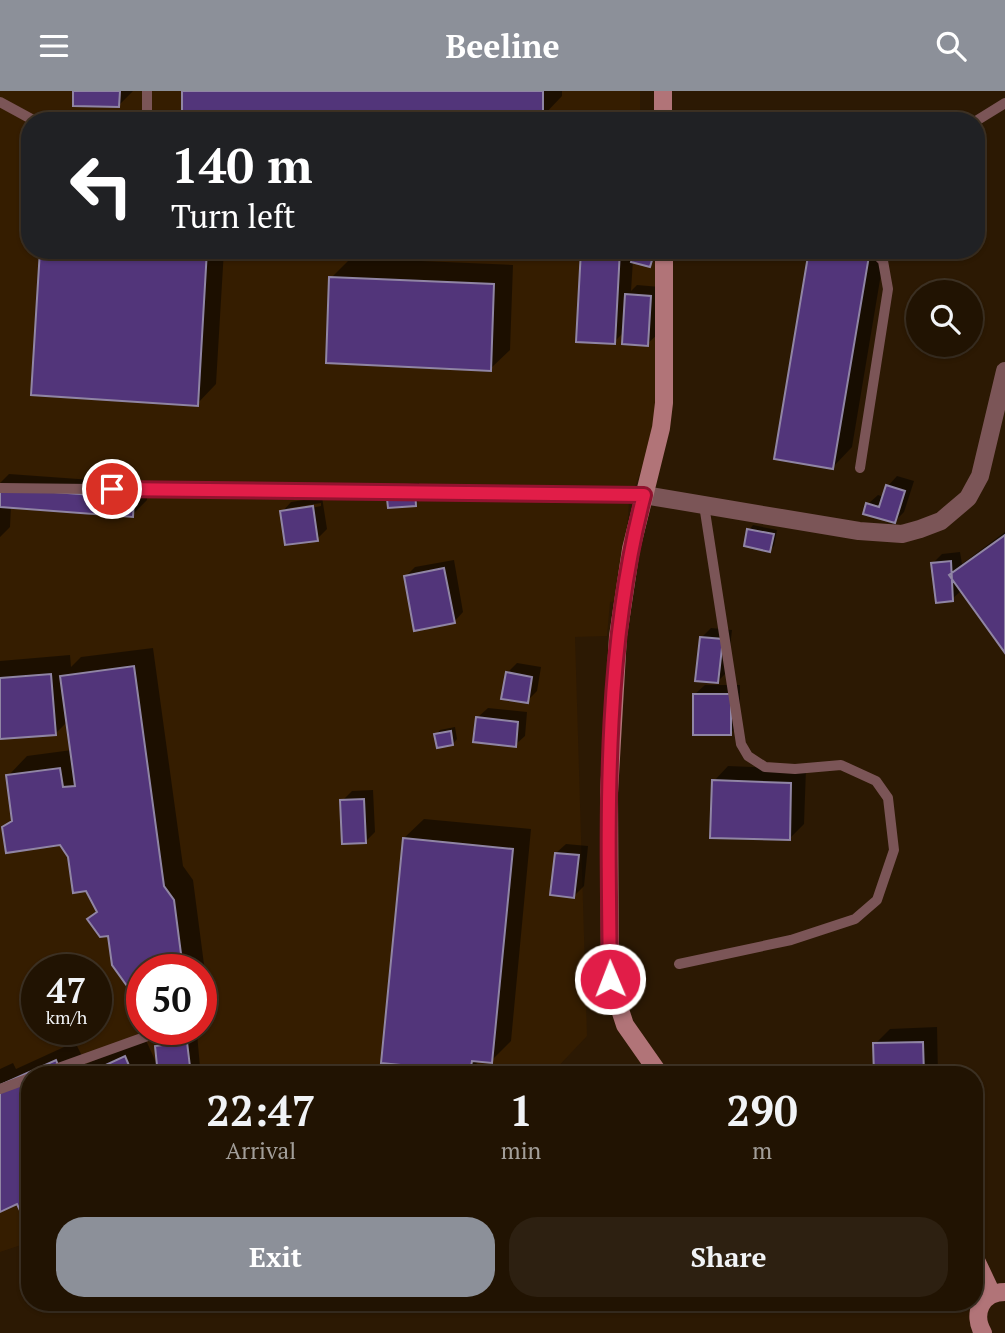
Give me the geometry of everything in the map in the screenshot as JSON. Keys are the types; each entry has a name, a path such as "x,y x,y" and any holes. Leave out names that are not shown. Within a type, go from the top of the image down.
{"main road":[{"path":"663,91 663,112"},
{"path":"654,1066 625,1025 610,979 609,793 618,636 631,549 664,403 664,259"},
{"path":"983,1270 998,1293 983,1303"},
{"path":"978,1311 983,1333"}],"street":[{"path":"644,495 859,531 902,534 941,521 968,498 980,476 1005,371"}],"lane":[{"path":"147,91 147,112"},
{"path":"0,102 21,113"},
{"path":"985,115 1005,103"},
{"path":"860,468 888,289 881,259"},
{"path":"0,488 644,495"},
{"path":"679,964 791,940 855,919 877,900 894,850 888,798 876,781 841,765 795,769 765,767 747,756 741,744 704,505"},
{"path":"64,1066 126,1044"},
{"path":"0,1089 21,1081"}],"shaded area":[{"path":"0,91 640,91 640,112 21,112 21,259 660,259 659,421 629,503 622,601 610,602 607,636 575,637 587,1036 559,1066 21,1066 21,1245 0,1252"}],"building":[{"path":"73,91 120,91 119,107 73,106"},
{"path":"182,91 543,91 543,112 182,112"},
{"path":"39,259 206,259 198,406 31,395"},
{"path":"581,259 620,259 615,344 576,342"},
{"path":"632,259 652,259 650,267 631,262"},
{"path":"807,259 868,259 833,469 774,459"},
{"path":"329,277 494,284 491,371 326,363"},
{"path":"625,294 651,296 648,346 622,344"},
{"path":"886,485 905,491 895,523 863,514 866,503 879,507"},
{"path":"415,487 416,506 388,508 386,489"},
{"path":"0,488 134,498 133,517 0,507"},
{"path":"313,506 318,541 285,545 280,511"},
{"path":"747,529 774,534 770,552 744,546"},
{"path":"1005,535 1005,653 949,575"},
{"path":"951,561 953,601 936,603 931,563"},
{"path":"444,568 455,623 414,631 404,576"},
{"path":"700,637 723,639 718,683 695,681"},
{"path":"134,666 164,886 174,900 181,954 126,954 126,985 112,965 108,936 100,937 87,919 97,912 86,891 73,893 68,857 60,845 6,853 2,827 12,821 6,775 60,768 63,787 75,786 60,676"},
{"path":"506,672 532,677 528,703 501,699"},
{"path":"51,674 56,735 0,739 0,678"},
{"path":"693,694 731,694 731,735 693,735"},
{"path":"476,717 518,722 516,747 473,742"},
{"path":"451,731 453,745 437,748 434,734"},
{"path":"712,780 791,783 790,840 710,838"},
{"path":"364,799 366,843 342,844 340,800"},
{"path":"403,838 513,849 492,1063 472,1061 471,1066 411,1066 381,1063"},
{"path":"555,853 579,855 574,898 550,895"},
{"path":"923,1042 924,1066 874,1066 873,1043"},
{"path":"187,1045 190,1066 157,1066 155,1046"},
{"path":"125,1056 129,1066 103,1066"},
{"path":"56,1060 58,1066 43,1066"},
{"path":"21,1076 21,1213 17,1204 0,1212 0,1085"}],"route":[{"path":"112,489 644,495 631,549 618,636 609,793 610,979"}]}
